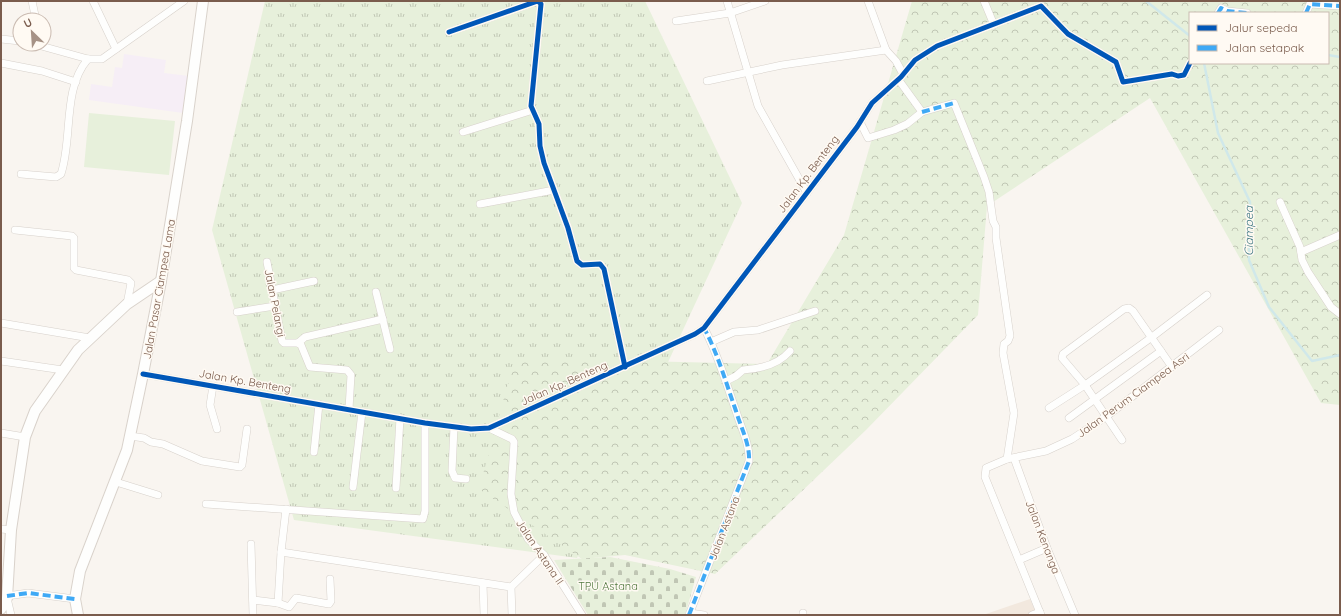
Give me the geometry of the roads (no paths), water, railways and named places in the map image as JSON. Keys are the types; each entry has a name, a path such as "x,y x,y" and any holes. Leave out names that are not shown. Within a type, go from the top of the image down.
{"main road":[{"name":"Jalan Pasar Ciampea Lama","path":"78,615 75,598 80,571 116,482 130,436 143,374 161,281 187,121 203,1"},
{"path":"1,610 7,597 6,529 25,437 35,411 63,370 90,338 127,304 161,281"}],"street":[{"path":"32,1 34,12"},
{"path":"93,1 116,49"},
{"path":"52,48 88,59 102,59 184,1"},
{"path":"449,32 538,1 541,4 531,101 539,124 541,154 579,264 600,264 604,269 625,367"},
{"path":"727,1 758,106 807,193"},
{"path":"676,21 730,13 765,1"},
{"path":"868,1 886,50 896,61 900,77 922,112"},
{"path":"984,1 994,25"},
{"path":"1306,12 1310,4 1340,6"},
{"name":"Jalan Kp. Benteng","path":"143,374 425,423 471,429 489,428 625,367 695,334 704,328 807,193 860,122 872,103 900,77 915,60 937,46 1041,6 1068,34 1116,62 1123,82 1172,74 1178,76 1184,75 1190,64"},
{"path":"1220,11 1237,12"},
{"path":"1,39 12,41"},
{"path":"707,81 782,65 886,50"},
{"path":"21,174 56,177 61,174 71,105 76,82 80,70 88,59"},
{"path":"1,63 42,71 76,82"},
{"path":"860,122 868,138 894,130 907,124 922,112 954,103 980,164 989,192 990,208 996,227 996,238 1010,336 1008,341 1004,344 1003,353 1014,413 1010,459"},
{"path":"463,132 533,110"},
{"path":"480,204 554,190"},
{"path":"1280,202 1308,272 1331,307 1340,314"},
{"path":"15,230 72,236 74,238 74,268 76,270 128,280 130,284 127,304"},
{"path":"1301,252 1340,235"},
{"name":"Jalan Pelangi","path":"267,262 282,341 287,344 298,343 302,348 310,366 347,370 350,372 348,409"},
{"path":"272,290 314,281"},
{"path":"376,292 390,349"},
{"path":"1049,408 1085,385 1207,295"},
{"path":"237,312 275,306"},
{"path":"1122,440 1085,385 1062,356 1124,309 1129,308 1133,311 1152,337 1172,367"},
{"path":"711,342 734,332 758,330 815,312"},
{"path":"298,343 305,337 383,319"},
{"path":"1,323 90,338"},
{"name":"Jalan Astana","path":"690,614 747,468 749,453 726,381 704,328"},
{"name":"Jalan Perum Ciampea Asri","path":"1040,614 985,472 986,468 1010,459 1059,446 1107,416 1219,330"},
{"path":"1069,418 1161,350"},
{"path":"726,381 736,376 743,370 752,370 771,365 785,357 790,351"},
{"path":"1,361 63,370"},
{"path":"213,386 210,405 217,429"},
{"path":"314,452 319,404"},
{"path":"353,487 362,412"},
{"path":"396,488 400,418"},
{"path":"206,504 423,519 425,511 425,423"},
{"path":"454,427 452,471 455,478 466,479"},
{"name":"Jalan Astana II","path":"489,428 512,439 514,442 511,502 514,512 528,539 544,555 582,615"},
{"path":"130,436 164,444 202,461 240,467 242,465 247,429"},
{"path":"1,433 25,437"},
{"name":"Jalan Kenanga","path":"1010,459 1075,615"},
{"path":"116,482 158,495"},
{"path":"278,603 281,552 286,510"},
{"path":"251,544 253,615"},
{"path":"1019,560 1047,548"},
{"path":"281,552 511,587"},
{"path":"512,615 511,587 544,555"},
{"path":"253,600 278,603 289,607 296,598 329,604 330,579"},
{"path":"483,583 484,615"},
{"path":"11,615 7,597 28,593 75,598"},
{"path":"690,614 704,615"},
{"path":"1032,615 1040,614"}],"waterway":[{"name":"Ciampea","path":"1146,1 1189,35"},
{"path":"1329,55 1340,57"},
{"name":"Ciampea","path":"1204,64 1218,133 1250,202 1249,260 1269,307 1312,361 1340,355"}],"park label":[{"name":"TPU Astana","path":"608,586"}]}
